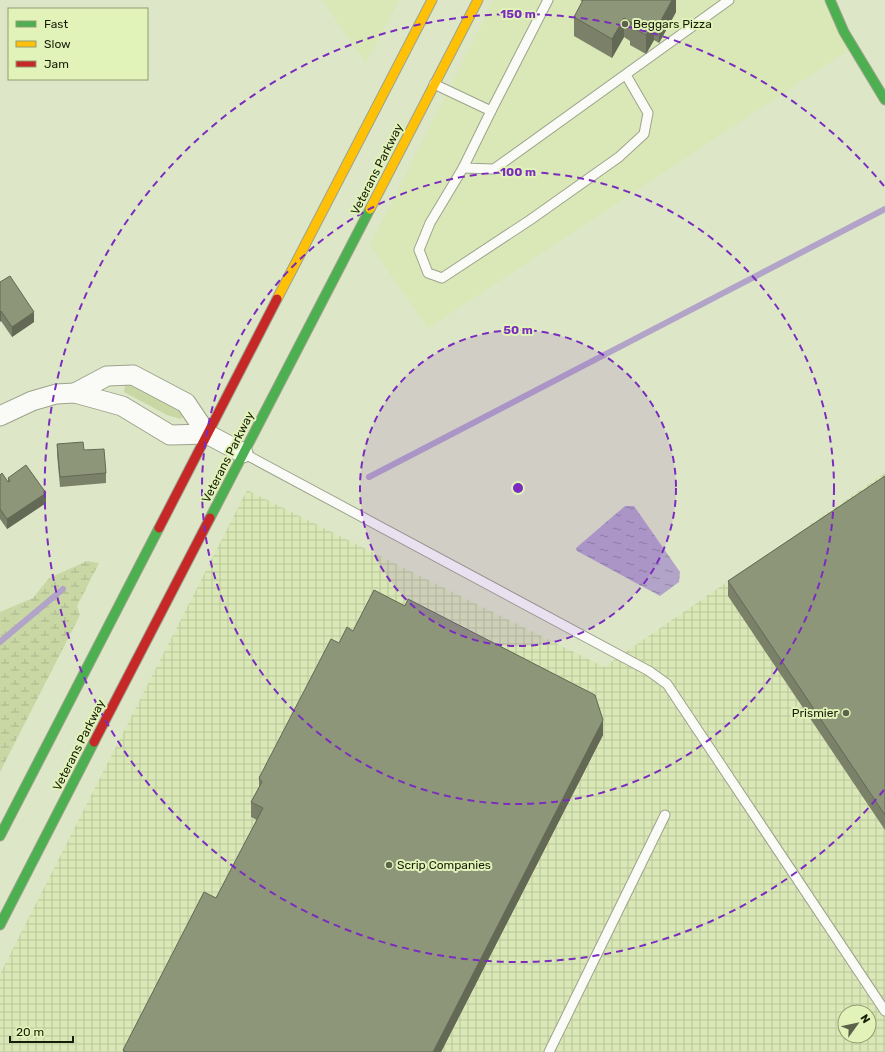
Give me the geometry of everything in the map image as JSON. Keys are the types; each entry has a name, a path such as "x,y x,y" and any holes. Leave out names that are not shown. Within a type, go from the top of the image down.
{"main road":[{"path":"0,836 432,0"},
{"name":"Veterans Parkway","path":"0,925 478,0"},
{"path":"830,0 844,32 885,100"}],"street":[{"path":"75,393 107,376 133,375 186,403 207,434"},
{"path":"0,416 32,401 56,394 75,393 122,406 170,434 207,434 243,453"}],"lane":[{"path":"548,0 491,110 463,168 430,223 419,250 428,273 442,278 549,207 619,157 644,134 648,113 626,75"},
{"path":"463,168 494,169 729,0"},
{"path":"434,84 491,110"},
{"path":"243,453 649,671 667,684 885,1011"},
{"path":"548,1052 665,815"}],"shaded area":[{"path":"322,0 399,0 366,63"},
{"path":"494,0 823,0 849,50 428,328 370,245"},
{"path":"885,473 885,1052 0,1052 0,974 247,490 604,667"}],"green space":[{"path":"131,385 176,408 183,413 181,419 167,415 124,392 125,386"},
{"path":"87,561 99,563 77,606 80,615 0,772 0,612 33,598 49,578"}],"water":[{"path":"625,506 634,506 680,572 679,582 660,596 577,551 576,548"}],"building":[{"path":"583,0 672,0 659,24 654,21 646,35 630,26 632,23 624,18 612,39 574,17"},
{"path":"10,276 34,312 12,327 1,311 0,312 0,282"},
{"path":"83,442 84,450 104,449 106,473 60,477 57,444"},
{"path":"26,465 46,493 7,519 0,509 0,475 2,473 8,482 10,481 8,478"},
{"name":"Prismier","path":"885,476 885,815 728,581"},
{"name":"Scrip Companies","path":"374,590 405,606 408,599 595,695 603,720 433,1052 126,1052 123,1050 204,892 216,898 263,808 251,802 262,782 259,778 331,639 339,643 347,627 353,631"}],"waterway":[{"path":"369,477 885,209"},
{"path":"0,642 63,589"}],"traffic: fast":[{"path":"830,0 844,32 885,100"},
{"path":"210,518 370,209"},
{"path":"0,836 159,528"},
{"path":"0,925 94,742"}],"traffic: slow":[{"path":"277,299 432,0"},
{"path":"370,209 478,0"}],"traffic: jam":[{"path":"159,528 277,299"},
{"path":"94,742 210,518"}],"place":[{"name":"Beggars Pizza","path":"625,24"},
{"name":"Prismier","path":"846,713"},
{"name":"Scrip Companies","path":"389,865"}]}
